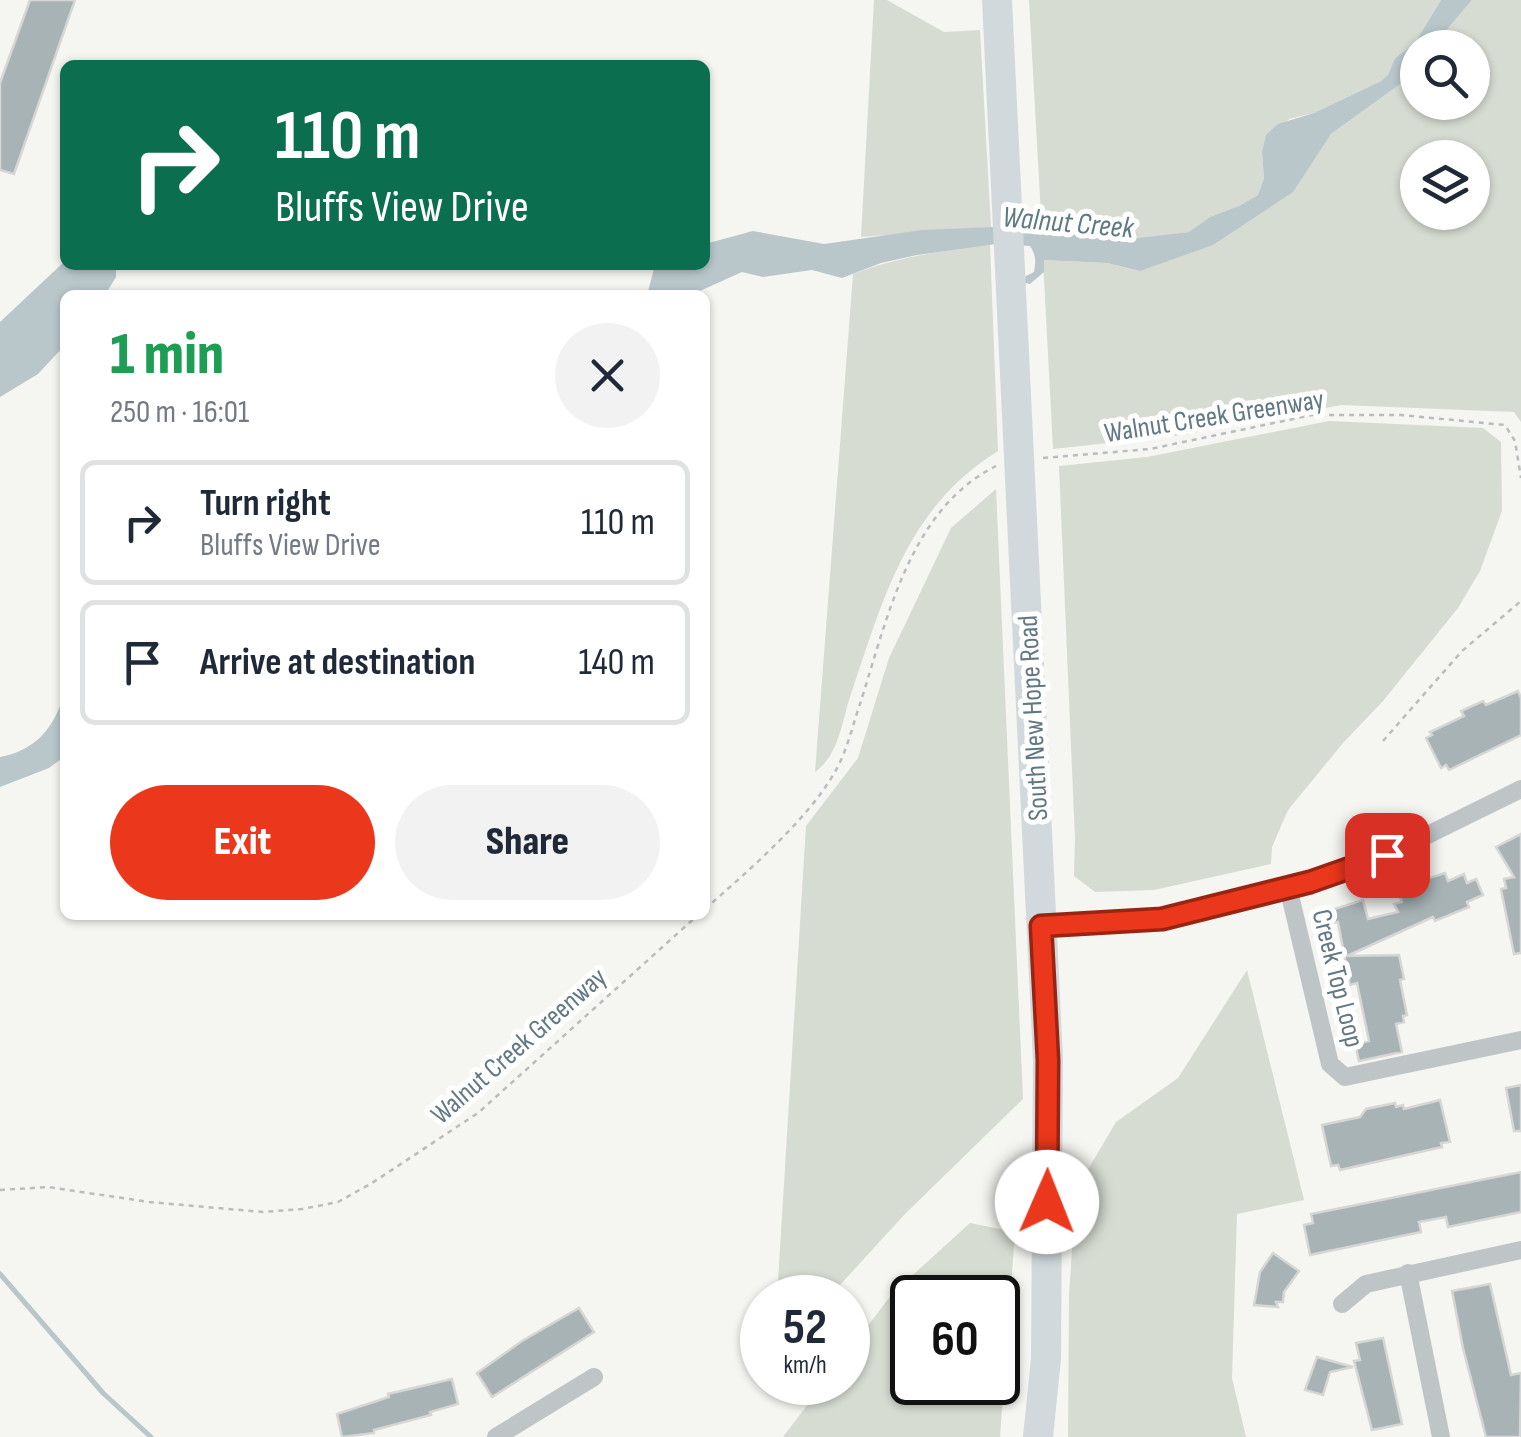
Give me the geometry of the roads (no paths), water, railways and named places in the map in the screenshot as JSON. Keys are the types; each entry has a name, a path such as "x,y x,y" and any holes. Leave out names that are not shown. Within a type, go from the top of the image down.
{"main road":[{"name":"South New Hope Road","path":"996,0 1048,1060 1046,1359 1038,1437"}],"street":[{"path":"1041,926 1162,919 1288,887 1387,855 1521,788"},
{"name":"Creek Top Loop","path":"1288,887 1330,1064 1345,1077 1521,1040"},
{"path":"1342,1304 1366,1284 1521,1250"},
{"path":"1408,1274 1441,1437"},
{"path":"496,1437 594,1377"}],"waterway":[{"path":"0,1274 103,1393 151,1437"}],"water label":[{"name":"Walnut Creek","path":"1068,222"}]}
